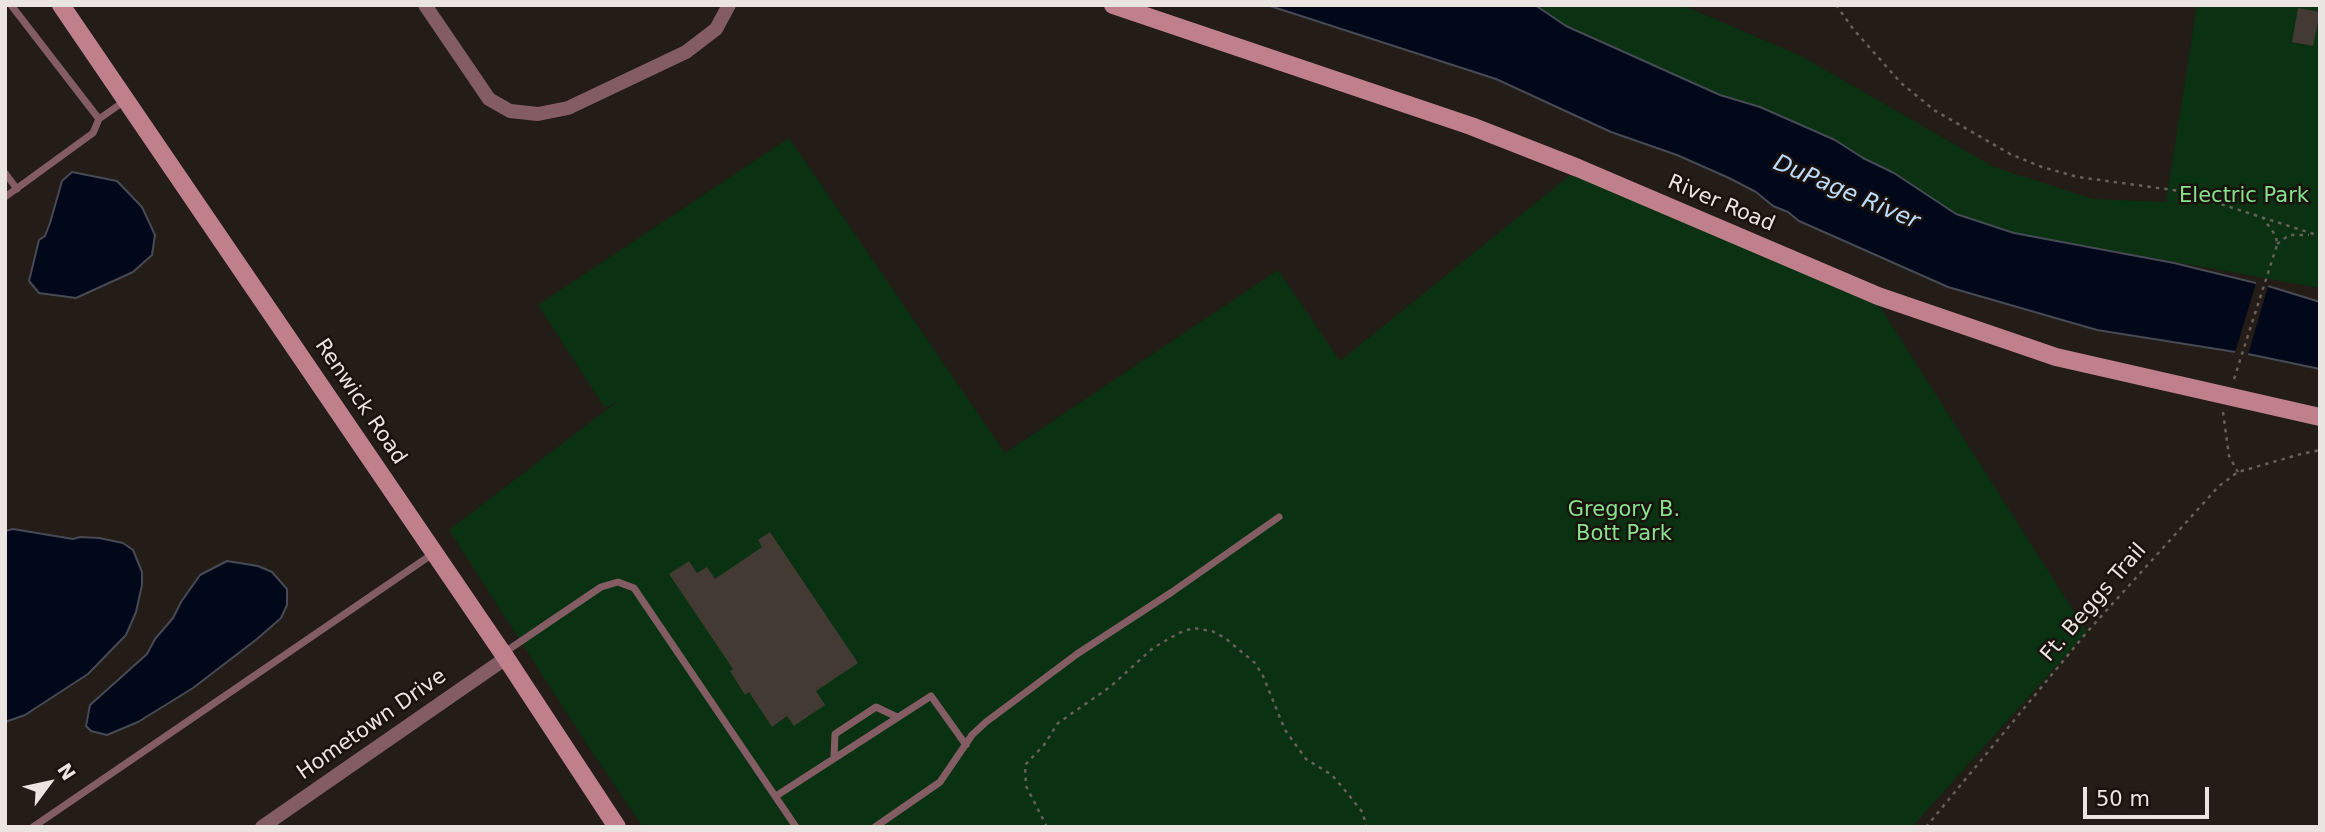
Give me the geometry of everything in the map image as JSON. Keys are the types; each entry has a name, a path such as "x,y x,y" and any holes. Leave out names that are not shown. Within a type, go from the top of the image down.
{"street":[{"name":"Renwick Road","path":"61,5 505,656 617,827"},
{"path":"425,5 489,99 510,111 538,114 568,108 686,52 716,29 729,5"},
{"name":"River Road","path":"1113,5 1471,126 1578,168 1878,296 2056,357 2320,417"},
{"name":"Hometown Drive","path":"262,827 505,656"}],"lane":[{"path":"11,5 99,119"},
{"path":"5,197 93,132 99,119 127,100"},
{"path":"5,173 17,189"},
{"path":"875,827 940,782 986,722 1077,654 1279,517"},
{"path":"33,827 435,553"},
{"path":"505,656 601,587 618,582 634,587 796,827"},
{"path":"776,796 931,696 966,745"},
{"path":"834,757 835,734 876,707 897,717"}],"path":[{"path":"1836,5 1878,59 1901,83 1934,110 2010,154 2078,177 2180,191 2318,236"},
{"path":"2238,369 2277,245 2276,236 2262,217"},
{"path":"2277,245 2289,235 2318,236"},
{"path":"2228,397 2223,412 2225,429 2229,456 2238,472"},
{"name":"Ft. Beggs Trail","path":"1926,827 2096,622 2219,486 2238,472 2320,450"},
{"path":"1047,827 1026,786 1025,765 1044,745 1058,723 1110,687 1153,648 1193,628 1212,631 1225,638 1255,663 1285,730 1306,759 1332,775 1348,794 1363,813 1366,827"}],"green space":[{"name":"Electric Park","path":"1535,5 1682,5 1801,56 1994,167 2093,199 2166,202 2197,5 2320,5 2320,288 2014,233 1956,214 1894,173 1835,140 1760,107 1720,95 1566,26"},
{"name":"Gregory B. Bott Park","path":"789,138 1005,453 1278,270 1340,361 1574,172 1875,299 2087,632 1912,827 643,827 449,530 618,401 605,408 538,305"}],"water":[{"name":"DuPage River","path":"1267,5 1535,5 1566,26 1720,95 1760,107 1835,140 1894,173 1956,214 2014,233 2174,263 2320,302 2320,369 2248,354 2097,330 1948,287 1799,221 1788,212 1773,206 1756,192 1729,178 1677,155 1611,132 1496,79"},
{"path":"72,172 117,181 142,207 155,235 152,255 133,272 76,298 39,293 29,281 39,240 45,236 62,181"},
{"path":"13,529 73,539 99,538 123,543 133,550 142,572 142,585 136,612 126,635 88,674 25,715 5,722 5,531"},
{"path":"227,561 258,566 272,572 287,589 287,605 281,618 193,688 138,722 107,735 91,731 86,726 90,705 147,654 200,575"}],"pier":[{"path":"2257,280 2269,283 2247,358 2234,356"}],"building":[{"path":"2298,8 2320,12 2313,46 2292,42"},
{"path":"770,532 858,663 816,691 825,705 794,726 787,716 772,727 749,692 745,695 730,671 733,669 669,574 689,561 697,573 707,567 715,579 762,547 758,540"}]}
